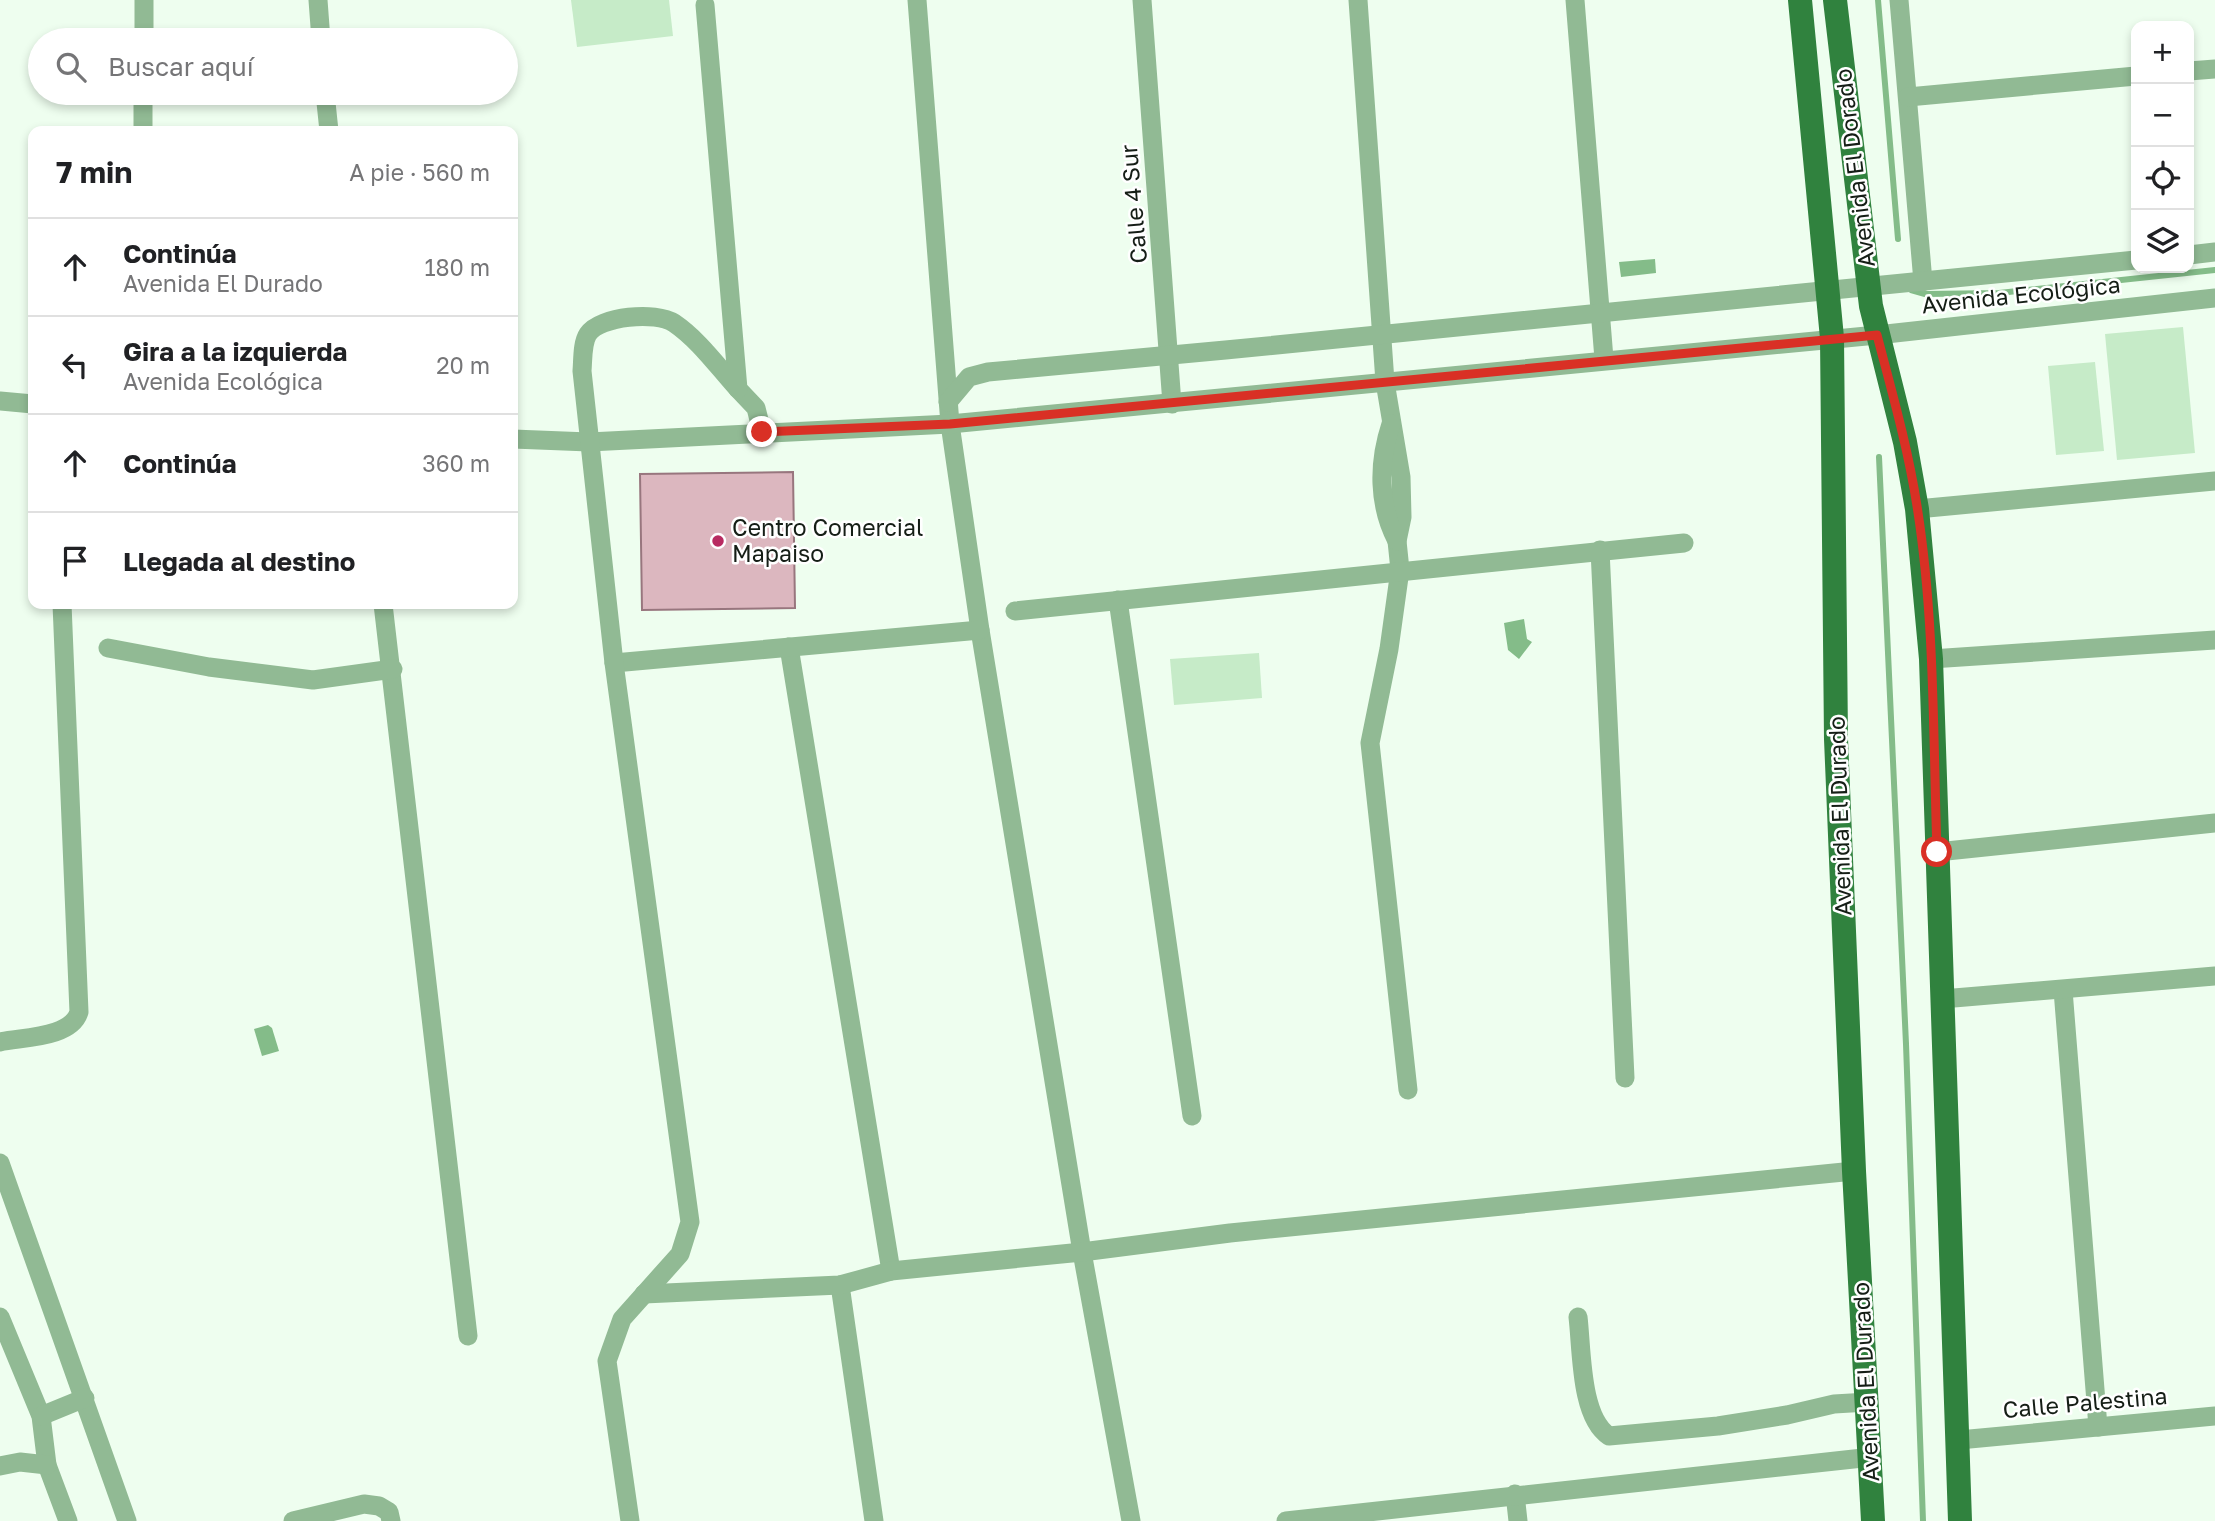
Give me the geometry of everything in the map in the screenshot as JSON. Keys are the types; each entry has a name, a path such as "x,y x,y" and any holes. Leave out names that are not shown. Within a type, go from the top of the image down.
{"main road":[{"name":"Avenida El Dorado","path":"1800,0 1809,111"},
{"name":"Avenida El Dorado","path":"1836,0 1869,287 1877,335"},
{"name":"Avenida El Durado","path":"1809,111 1832,338 1836,739 1854,1171 1872,1457 1873,1521"},
{"path":"1877,335 1905,442 1917,509 1931,659 1961,1521"}],"street":[{"path":"144,28 145,0"},
{"path":"318,0 320,28"},
{"path":"917,0 950,424 980,630 1082,1252 1131,1521"},
{"name":"Calle 4 Sur","path":"1142,0 1172,404"},
{"path":"1358,0 1384,337 1385,382 1391,422 1384,444 1381,480 1385,519 1397,541 1400,570 1389,649 1370,743 1408,1090"},
{"path":"1575,0 1604,359"},
{"path":"1899,0 1923,282"},
{"path":"705,5 738,389"},
{"path":"2194,71 2215,69"},
{"path":"1908,97 2131,76"},
{"path":"143,105 143,126"},
{"path":"327,105 329,126"},
{"path":"2194,254 2215,252"},
{"name":"Avenida Ecológica","path":"947,402 969,377 988,372 1384,337 1601,312 2131,261"},
{"name":"Avenida Ecológica","path":"518,439 589,442 950,424 1604,359 1877,335 2215,298"},
{"path":"630,1521 607,1362 622,1319 680,1254 690,1222 614,663 582,371 586,337 597,324 610,320 656,317 671,321 691,337 756,408 762,432"},
{"path":"0,401 28,404"},
{"path":"1917,509 2215,481"},
{"path":"1015,611 1684,542"},
{"path":"1600,550 1625,1078"},
{"path":"1118,600 1192,1116"},
{"path":"0,1042 60,1030 76,1019 79,1012 62,609"},
{"path":"384,609 393,669 468,1336"},
{"path":"614,663 980,630"},
{"path":"1931,659 2215,640"},
{"path":"789,647 891,1271"},
{"path":"108,648 209,667 313,680 393,669"},
{"path":"1937,852 2215,822"},
{"path":"1942,999 2215,976"},
{"path":"2063,990 2098,1427"},
{"path":"0,1163 127,1521"},
{"path":"644,1294 840,1284 891,1271 1082,1252 1230,1233 1854,1171"},
{"path":"840,1284 874,1521"},
{"path":"0,1317 41,1416 47,1465 68,1521"},
{"path":"1578,1317 1589,1408 1595,1423 1609,1436 1718,1426 1834,1404 1868,1402"},
{"path":"41,1416 85,1398"},
{"name":"Calle Palestina","path":"1959,1440 2215,1416"},
{"path":"1286,1521 1872,1457"},
{"path":"0,1466 20,1462 47,1465"},
{"path":"1515,1494 1518,1521"},
{"path":"293,1521 371,1504 389,1512 391,1521"}],"shaded area":[{"path":"571,0 669,0 673,36 577,47"},
{"path":"1655,259 1656,273 1621,277 1619,262"},
{"path":"2183,327 2195,453 2117,460 2105,334"},
{"path":"2095,362 2104,451 2056,455 2048,366"},
{"path":"1524,619 1527,639 1532,642 1519,659 1508,650 1504,623"},
{"path":"1259,653 1262,698 1174,705 1170,659"},
{"path":"268,1025 272,1028 279,1051 262,1056 254,1029"}],"building":[{"name":"Centro Comercial Mapaiso","path":"793,472 795,608 642,610 640,474"}],"waterway":[{"path":"1878,0 1898,239"},
{"path":"1911,290 1925,294 1999,293 2215,270"},
{"path":"1879,457 1906,1044 1923,1521"}],"place":[{"name":"Centro Comercial Mapaiso","path":"718,541"}],"route":[{"path":"762,432 950,424 1604,359 1877,335 1905,442 1917,509 1931,659 1937,852"}]}
